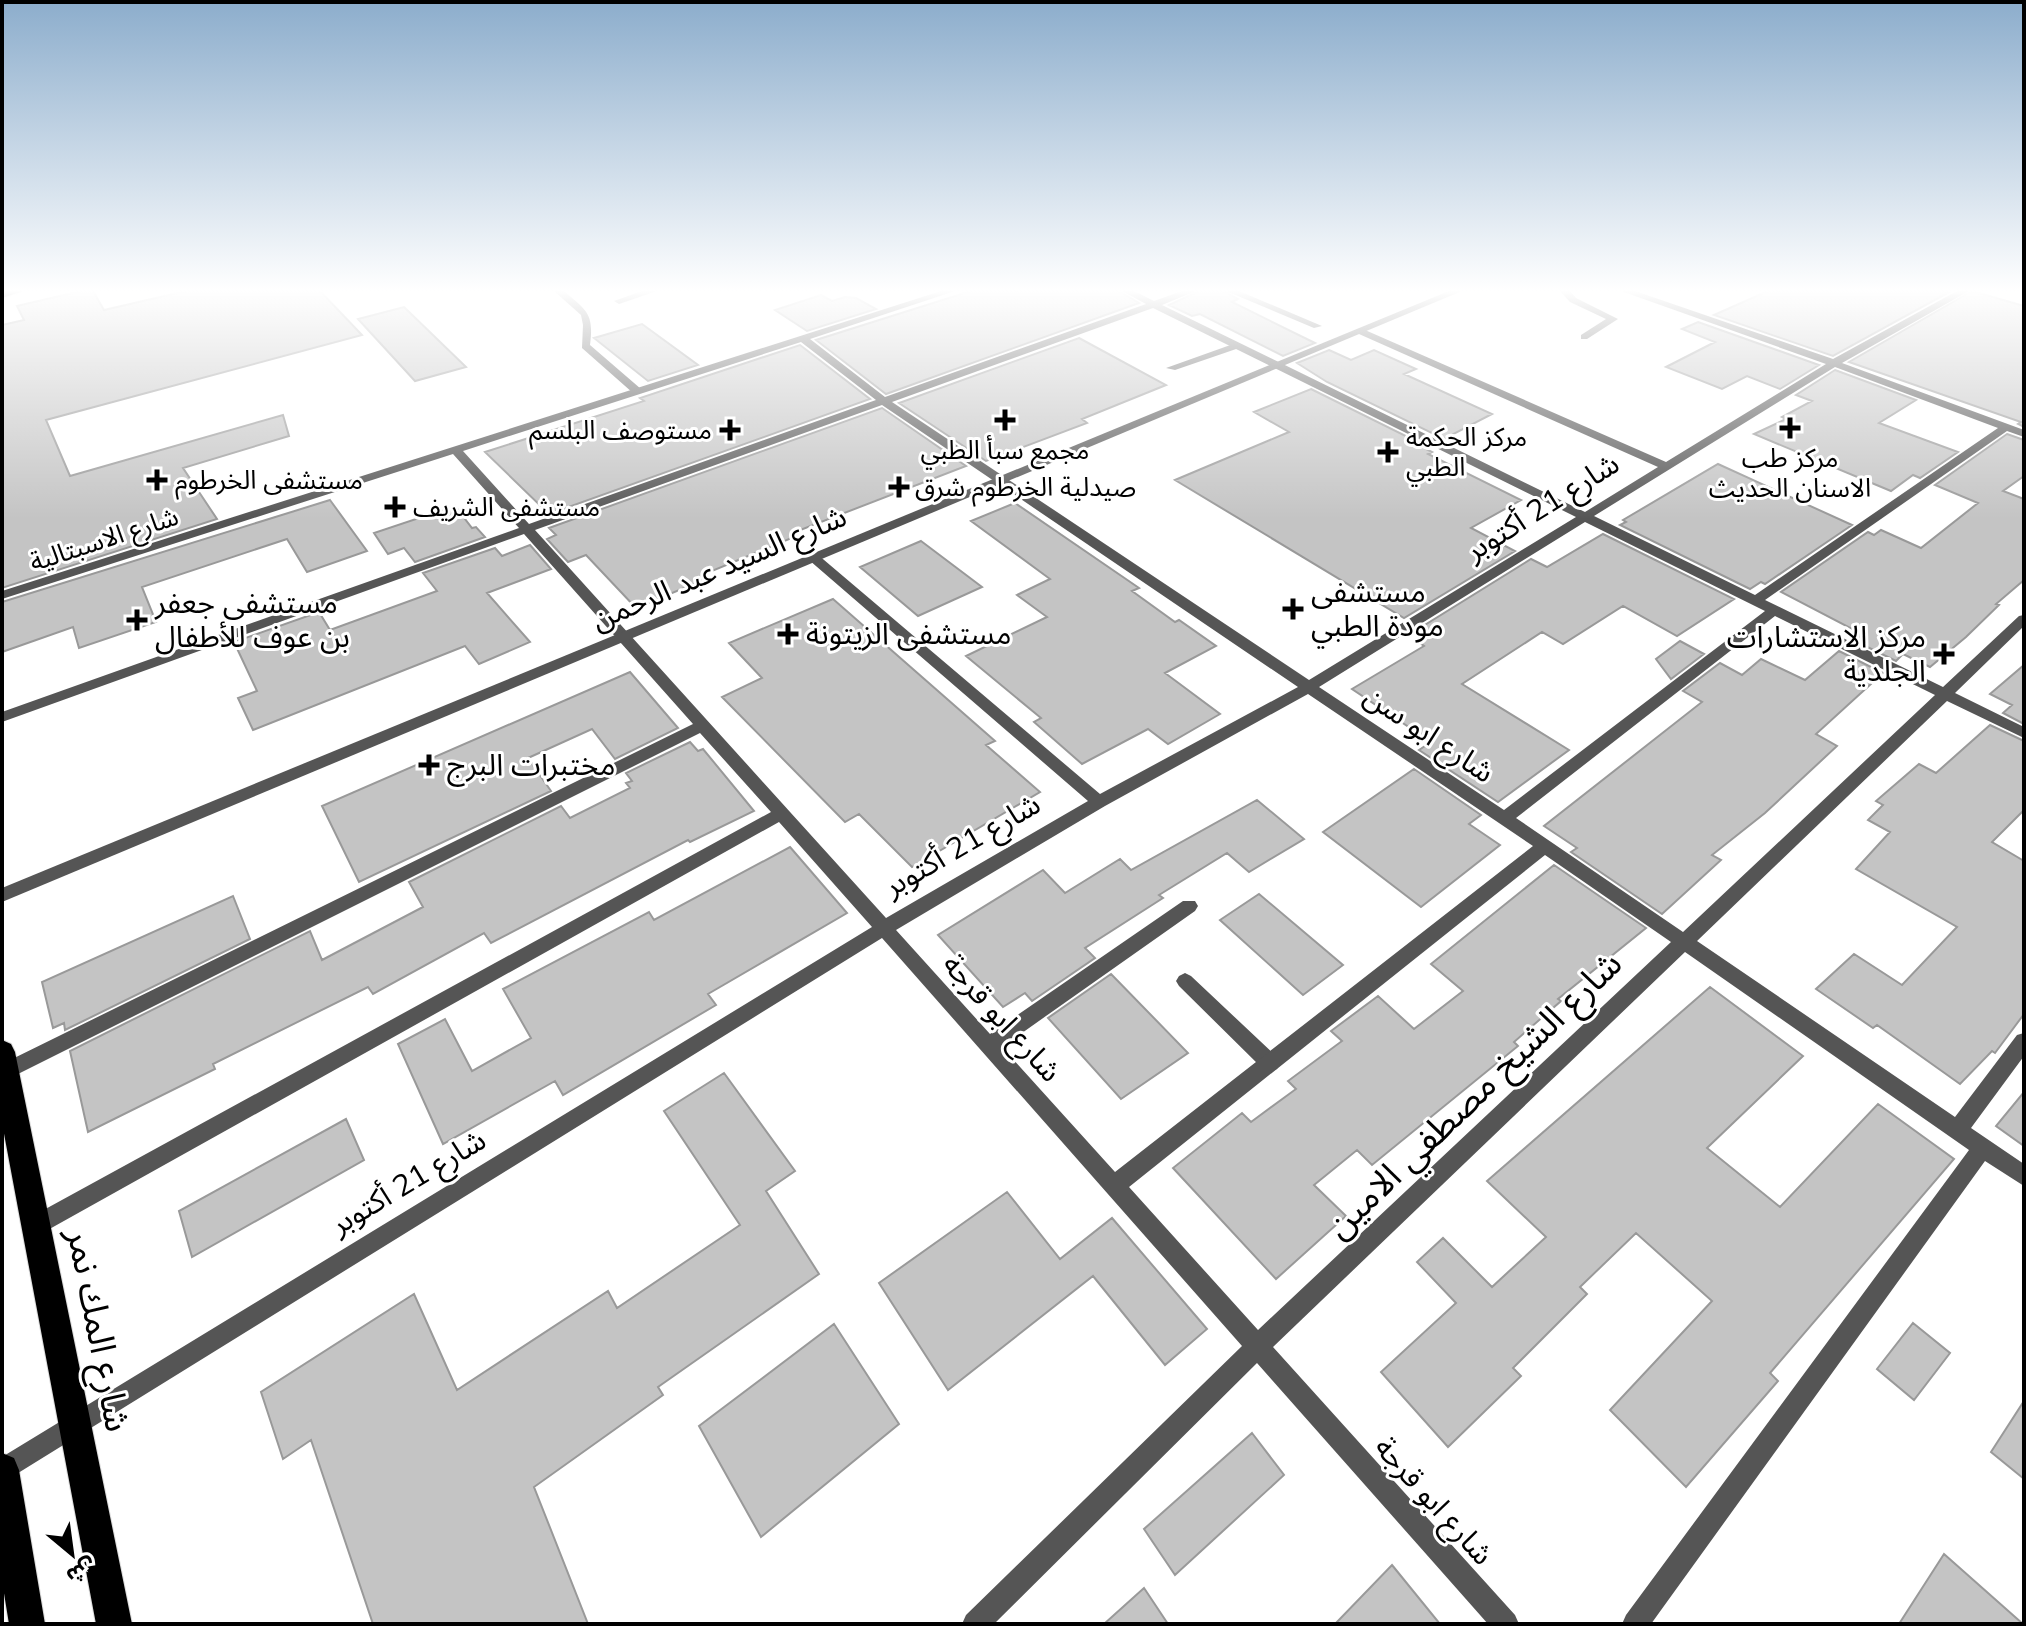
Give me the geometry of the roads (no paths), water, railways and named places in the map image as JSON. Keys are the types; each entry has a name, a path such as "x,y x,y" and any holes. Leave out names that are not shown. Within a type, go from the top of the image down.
{"highway":[{"name":"شارع المك نمر","path":"4,1062 114,1624"},
{"path":"2,1470 27,1624"}],"street":[{"path":"609,367 637,391"},
{"name":"شارع الاسبتالية","path":"2,595 712,367"},
{"name":"شارع ابو سن","path":"839,367 883,401 1545,846 2024,1176"},
{"path":"2,717 978,367"},
{"path":"1278,367 2024,733"},
{"name":"شارع السيد عبد الرحمن","path":"2,895 1278,367"},
{"path":"1441,367 1668,467"},
{"name":"شارع 21 أكتوبر","path":"2,1470 884,928 1099,802 1309,687 1828,367"},
{"path":"1844,367 2024,434"},
{"path":"1755,601 2006,427"},
{"name":"شارع ابو قرجة","path":"456,450 1506,1624"},
{"path":"813,557 1099,802"},
{"path":"1504,819 1774,610"},
{"name":"شارع الشيخ مصطفي الامين","path":"975,1624 1259,1345 1682,940 2024,619"},
{"path":"4,1062 702,726"},
{"path":"37,1225 781,814"},
{"path":"1115,1185 1545,846"},
{"path":"989,1045 1189,906"},
{"path":"1185,981 1270,1063"},
{"path":"1957,1130 2024,1041"},
{"path":"1635,1624 1982,1148"}],"place":[{"name":"مجمع سبأ الطبي","path":"1005,420"},
{"name":"مركز طب الاسنان الحديث","path":"1790,428"},
{"name":"مستوصف البلسم","path":"730,430"},
{"name":"مركز الحكمة الطبي","path":"1388,452"},
{"name":"مستشفى الخرطوم","path":"157,480"},
{"name":"صيدلية الخرطوم شرق","path":"899,487"},
{"name":"مستشفى الشريف","path":"395,507"},
{"name":"مستشفى مودة الطبي","path":"1293,609"},
{"name":"مستشفى جعفر بن عوف للأطفال","path":"137,620"},
{"name":"مستشفى الزيتونة","path":"788,634"},
{"name":"مركز الاستشارات الجلدية","path":"1944,654"},
{"name":"مختبرات البرج","path":"429,765"}]}
